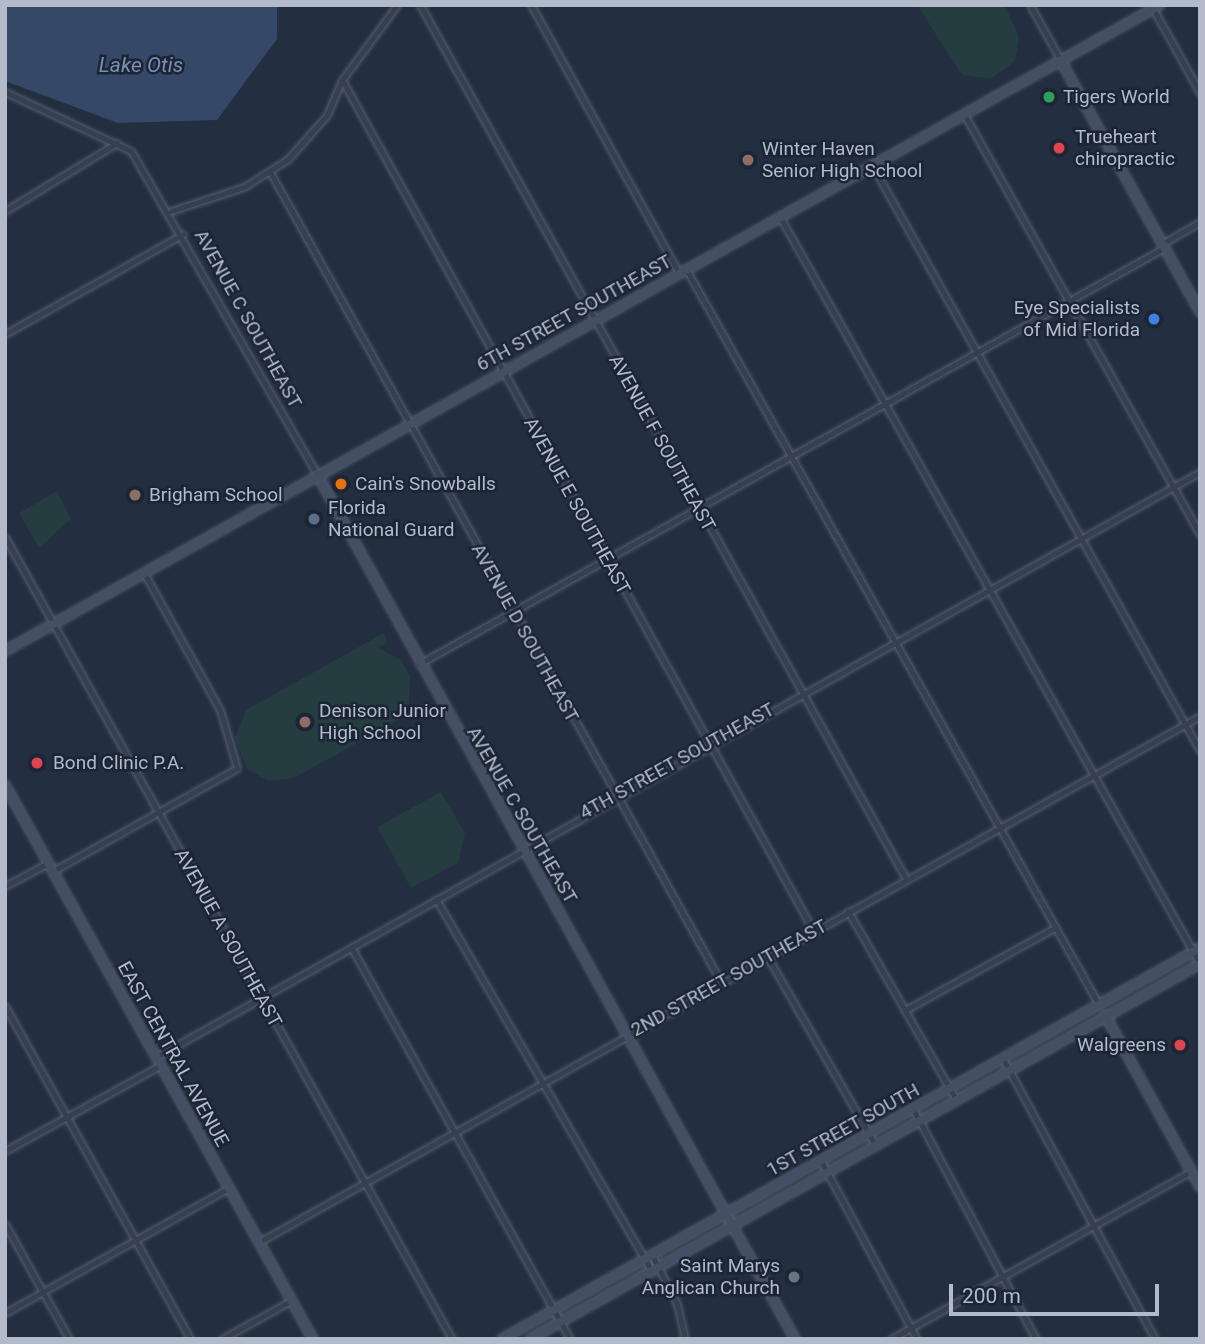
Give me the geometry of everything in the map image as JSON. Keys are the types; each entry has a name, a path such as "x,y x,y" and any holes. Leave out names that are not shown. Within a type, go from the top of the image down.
{"street":[{"path":"171,211 229,194 270,172 310,136 342,80 397,5"},
{"name":"AVENUE F SOUTHEAST","path":"420,5 906,879"},
{"path":"531,5 896,642 1200,1187"},
{"path":"1030,5 1200,312"},
{"path":"1154,7 1200,93"},
{"name":"6TH STREET SOUTHEAST","path":"5,651 409,422 1154,7"},
{"name":"AVENUE E SOUTHEAST","path":"342,80 813,930"},
{"name":"AVENUE C SOUTHEAST","path":"5,92 131,151 171,211 419,664 734,1225 795,1339"},
{"path":"964,114 1200,535"},
{"path":"5,211 117,143"},
{"path":"872,165 1200,751"},
{"name":"AVENUE D SOUTHEAST","path":"270,172 512,612 721,982"},
{"path":"780,217 888,403 1093,775 1196,950 1200,964"},
{"path":"419,664 699,511 976,354 1200,222"},
{"path":"5,334 183,234"},
{"name":"4TH STREET SOUTHEAST","path":"156,1057 615,795 1200,472"},
{"name":"AVENUE A SOUTHEAST","path":"5,537 452,1339"},
{"path":"5,886 50,867 237,768 220,710 144,573"},
{"name":"2ND STREET SOUTHEAST","path":"259,1242 1200,716"},
{"name":"EAST CENTRAL AVENUE","path":"5,785 313,1339"},
{"path":"436,899 538,1080 545,1082 649,1256 685,1339"},
{"path":"848,911 907,1009 957,1101"},
{"path":"907,1009 1056,927"},
{"path":"351,947 570,1339"},
{"name":"1ST STREET SOUTH","path":"502,1339 1196,950"},
{"path":"767,956 876,1146"},
{"name":"1ST STREET SOUTH","path":"530,1339 1200,964"},
{"path":"5,1006 190,1339"},
{"path":"1003,1059 1156,1339"},
{"path":"5,1151 161,1065"},
{"path":"913,1109 1036,1339"},
{"path":"821,1161 917,1339"},
{"path":"891,1339 1191,1171"},
{"path":"5,1313 229,1188"},
{"path":"5,1224 69,1339"},
{"path":"222,1339 292,1300"}],"green space":[{"path":"917,5 1005,5 1019,37 1015,61 991,79 962,75"},
{"path":"57,491 71,519 39,548 19,513"},
{"path":"384,633 388,642 378,648 401,660 410,676 409,705 398,720 294,778 269,781 247,769 235,738 246,710"},
{"path":"441,792 465,833 458,863 411,888 377,827"}],"water":[{"name":"Lake Otis","path":"5,5 277,5 277,39 217,120 118,123 5,81"}],"place":[{"name":"Tigers World","path":"1049,97"},
{"name":"Trueheart chiropractic","path":"1059,148"},
{"name":"Winter Haven Senior High School","path":"748,160"},
{"name":"Eye Specialists of Mid Florida","path":"1154,319"},
{"name":"Cain's Snowballs","path":"341,484"},
{"name":"Brigham School","path":"135,495"},
{"name":"Florida National Guard","path":"314,519"},
{"name":"Denison Junior High School","path":"305,722"},
{"name":"Bond Clinic P.A.","path":"37,763"},
{"name":"Walgreens","path":"1180,1045"},
{"name":"Saint Marys Anglican Church","path":"794,1277"}]}
